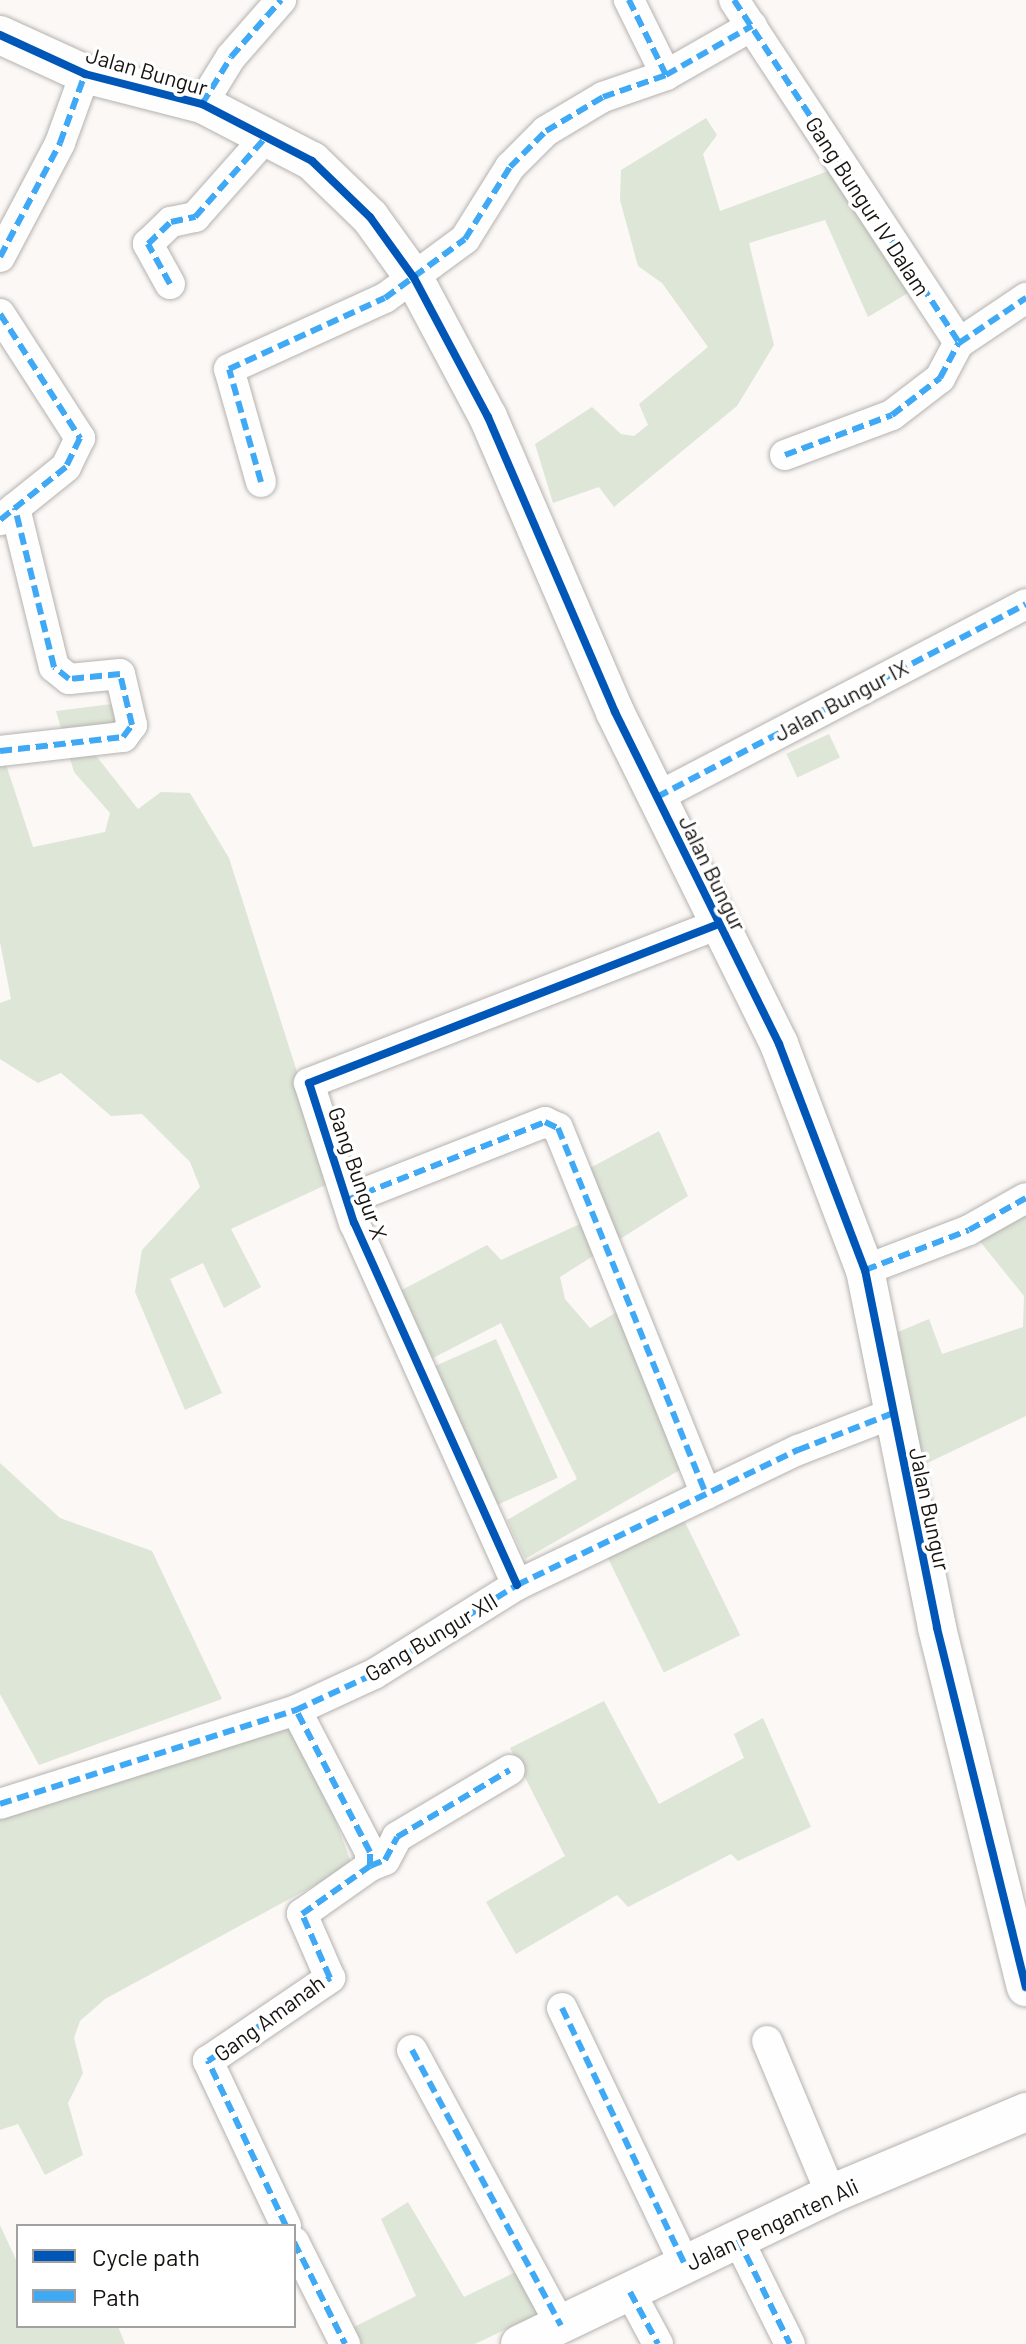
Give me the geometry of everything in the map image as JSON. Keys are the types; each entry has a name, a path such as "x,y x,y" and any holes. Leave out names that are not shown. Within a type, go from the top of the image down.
{"street":[{"path":"202,104 231,57 281,0"},
{"path":"629,0 666,75"},
{"name":"Gang Bungur IV Dalam","path":"734,0 959,343"},
{"path":"261,482 229,369 414,278 465,239 510,167 546,131 603,97 666,75 752,26"},
{"name":"Jalan Bungur","path":"0,35 85,74 202,104 312,161 370,217 414,278 488,417 657,797 779,1044 865,1270 891,1414 1026,1987"},
{"path":"0,257 60,143 85,74"},
{"path":"170,284 148,244 171,222 195,217 267,136"},
{"path":"785,455 892,415 940,378 959,343 1024,306"},
{"path":"0,314 80,438 66,467 8,514 54,667 69,679 120,674 132,725 123,737 0,751"},
{"name":"Jalan Bungur IX","path":"657,797 1026,604"},
{"name":"Gang Bungur X","path":"517,1585 347,1200 309,1083 718,924"},
{"path":"347,1200 545,1122 558,1128 706,1494"},
{"path":"865,1270 969,1230 1026,1198"},
{"name":"Gang Bungur XII","path":"0,1804 296,1710 374,1674 517,1585 706,1494 891,1414"},
{"path":"296,1710 370,1852 370,1866 385,1860 397,1837 510,1770"},
{"name":"Gang Amanah","path":"285,2224 208,2061 330,1978 302,1914 370,1866"},
{"path":"562,2008 685,2265"},
{"path":"767,2041 831,2194"},
{"path":"412,2050 561,2325"},
{"name":"Jalan Penganten Ali","path":"520,2344 831,2194 1026,2112"},
{"path":"738,2239 790,2344"},
{"path":"296,2246 345,2344"},
{"path":"630,2292 658,2344"}],"shaded area":[{"path":"706,118 717,135 703,154 720,211 831,170 908,293 868,317 825,220 749,243 774,345 737,406 614,507 599,487 553,503 535,444 592,407 621,434 634,436 648,425 639,404 708,347 662,283 638,266 620,200 621,170"},
{"path":"112,704 130,719 90,748 138,809 161,792 190,793 229,858 332,1182 231,1229 261,1287 224,1308 203,1263 170,1279 222,1393 185,1410 135,1292 142,1250 200,1187 190,1162 142,1114 111,1116 61,1073 38,1083 0,1059 0,1003 11,999 0,942 0,746 33,847 105,832 110,813 74,772 56,711"},
{"path":"829,734 840,758 797,777 786,754"},
{"path":"659,1131 688,1196 560,1277 565,1299 590,1328 642,1297 706,1455 525,1559 507,1520 577,1479 501,1323 433,1358 400,1291 487,1245 501,1260 591,1219 577,1175"},
{"path":"1026,1209 1026,1416 917,1468 886,1337 929,1319 942,1354 1023,1327 1024,1296 974,1234"},
{"path":"496,1339 558,1478 495,1506 433,1367"},
{"path":"0,1463 60,1518 152,1551 222,1699 39,1765 0,1694"},
{"path":"681,1514 740,1635 664,1673 605,1551"},
{"path":"604,1701 659,1804 744,1758 734,1734 763,1718 811,1827 738,1861 731,1854 628,1907 617,1895 516,1954 486,1902 565,1856 510,1748"},
{"path":"287,1724 304,1735 352,1865 105,1999 80,2021 74,2038 83,2073 68,2103 83,2155 45,2175 18,2124 0,2130 0,1817"},
{"path":"408,2202 464,2297 524,2268 548,2309 475,2344 350,2344 344,2332 416,2296 381,2219"},
{"path":"0,2225 16,2260 16,2328 119,2328 125,2344 0,2344"}],"marked path":[{"path":"202,104 231,57 281,0"},
{"path":"261,482 229,369 385,298 465,239 510,167 546,131 603,97 666,75 629,0"},
{"path":"734,0 959,343 1026,298"},
{"path":"666,75 752,26"},
{"path":"0,257 60,143 85,74"},
{"path":"170,284 148,244 171,222 195,217 267,136"},
{"path":"0,314 80,438 66,467 0,520"},
{"path":"785,455 892,415 940,378 959,343"},
{"path":"0,751 123,737 132,725 120,674 69,679 54,667 15,508"},
{"path":"657,797 1026,604"},
{"path":"347,1200 545,1122 558,1128 706,1494"},
{"path":"865,1270 969,1230 1026,1198"},
{"path":"0,1804 296,1710 374,1674 517,1585 798,1450 891,1414"},
{"path":"285,2224 208,2061 330,1978 302,1914 370,1866 370,1852 296,1710"},
{"path":"370,1866 385,1860 397,1837 510,1770"},
{"path":"562,2008 685,2265"},
{"path":"412,2050 561,2325"},
{"path":"738,2239 790,2344"},
{"path":"296,2246 345,2344"},
{"path":"630,2292 658,2344"}],"cycle path":[{"path":"0,35 85,74 202,104 312,161 370,217 414,278 488,417 615,712 779,1044 865,1270 937,1628 1026,1987"},
{"path":"517,1585 354,1223 309,1083 718,924"}]}
